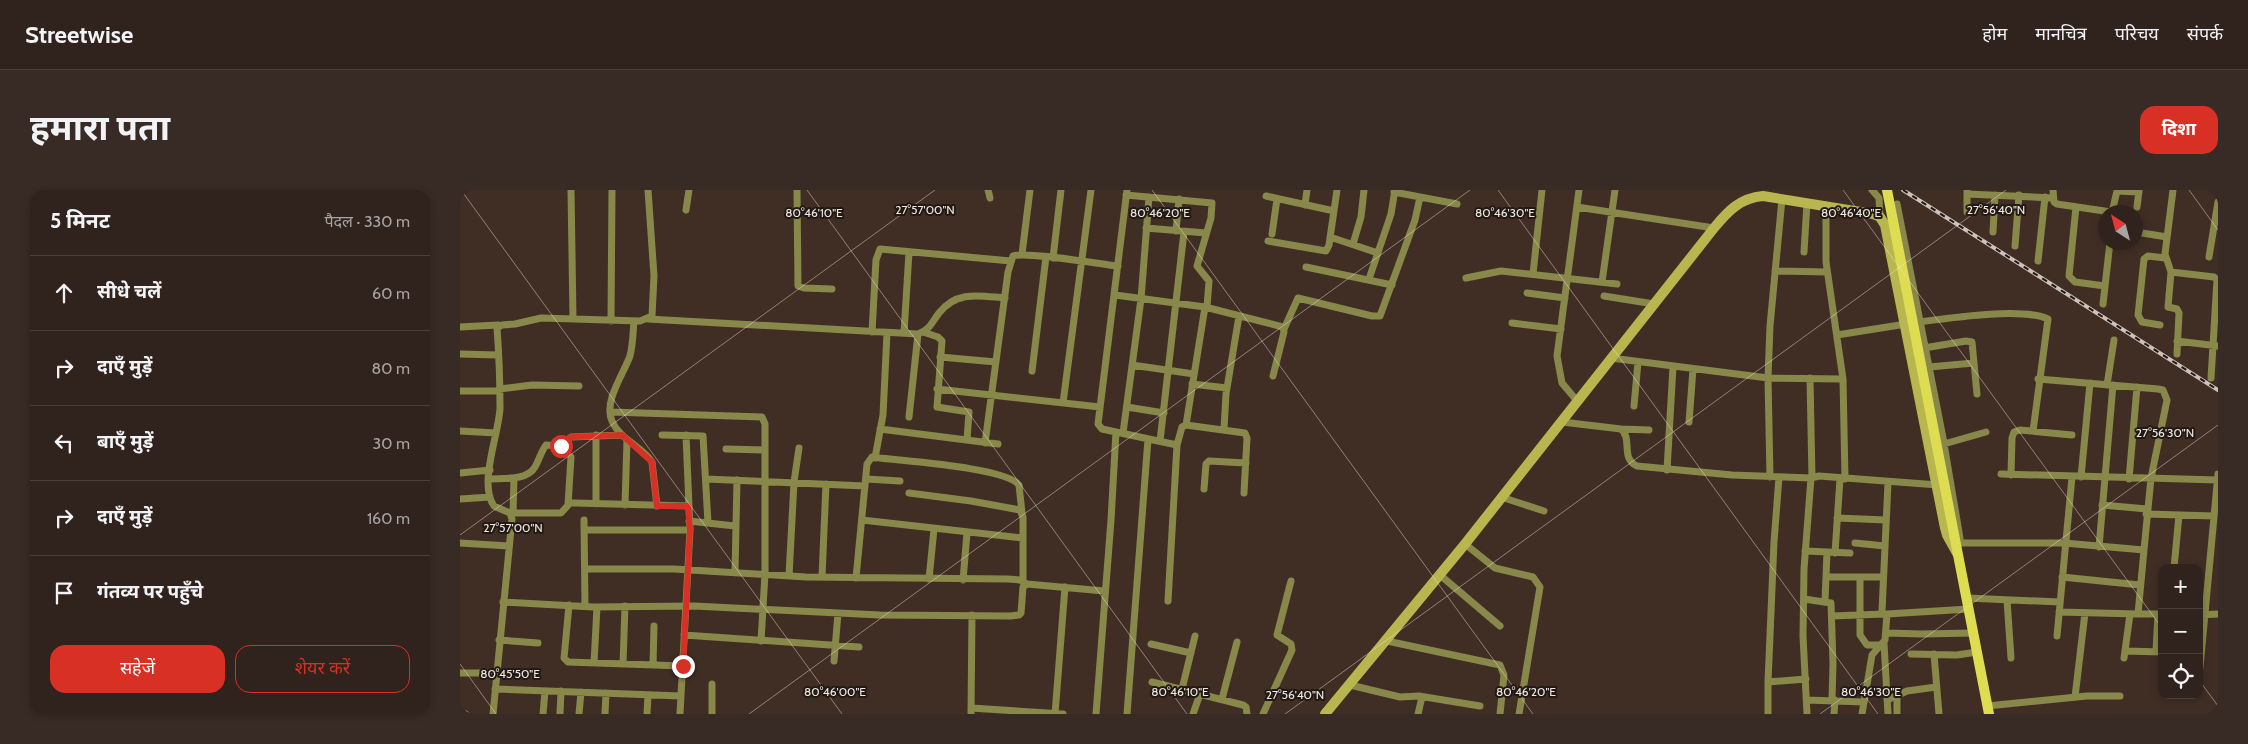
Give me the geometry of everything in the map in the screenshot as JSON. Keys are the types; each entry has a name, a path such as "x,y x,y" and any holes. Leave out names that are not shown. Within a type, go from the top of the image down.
{"main road":[{"path":"1887,190 1988,710"},
{"path":"1325,714 1465,544 1714,228 1733,207 1751,197 1782,199 1860,212 1880,217 1885,225 1947,535 1957,544"}],"street":[{"path":"571,190 573,319"},
{"path":"611,321 612,190"},
{"path":"648,190 654,276 653,313 648,319"},
{"path":"686,210 689,190"},
{"path":"797,190 798,286 832,289"},
{"path":"1022,254 1030,190"},
{"path":"1032,371 1061,190"},
{"path":"1063,402 1092,190"},
{"path":"1305,205 1307,190"},
{"path":"1277,199 1270,238 1322,251 1327,248 1330,237 1337,190"},
{"path":"1353,244 1364,190"},
{"path":"1533,274 1542,190"},
{"path":"1578,402 1566,390 1559,375 1557,356 1579,190"},
{"path":"1602,282 1615,190"},
{"path":"1872,190 1879,198 1880,217"},
{"path":"2173,190 2165,258 2171,272 2168,305 2179,311 2177,354"},
{"path":"1369,279 1390,214 1394,191 1457,204"},
{"path":"2114,205 2117,191 2139,191 2138,205"},
{"path":"1168,601 1178,445 1182,427 1186,424 1209,281 1197,268 1212,203 1149,197 1127,192 1099,427 1178,445"},
{"path":"1966,212 1967,192 1995,195 2008,192 2045,197 2053,194 2057,204 2098,210"},
{"path":"1993,232 1995,195"},
{"path":"2015,246 2019,195"},
{"path":"1266,196 1334,211"},
{"path":"1096,714 1104,591 1119,433 1127,406 1141,299 1149,197"},
{"path":"1274,376 1284,330 1298,298 1377,317 1383,313 1420,197"},
{"path":"2038,261 2045,197"},
{"path":"1160,441 1176,304 1180,231 1179,199"},
{"path":"1770,477 1768,378 1770,326 1782,199"},
{"path":"2209,257 2215,210 2218,202"},
{"path":"1804,252 1806,203"},
{"path":"1897,204 1944,444 1957,544 2064,544 2144,550"},
{"path":"1826,206 1827,272 1843,379 1843,479 1835,553"},
{"path":"1577,207 1714,228"},
{"path":"2076,207 2069,276 2075,282 2105,286"},
{"path":"1146,228 1206,234"},
{"path":"2143,233 2167,237"},
{"path":"1330,237 1378,253"},
{"path":"872,332 878,251 883,249 1010,261"},
{"path":"2103,304 2109,250"},
{"path":"904,333 909,252"},
{"path":"985,443 1010,261 1013,256 1022,254 1118,266"},
{"path":"2160,325 2142,322 2138,315 2144,259 2148,256 2165,258"},
{"path":"1306,268 1369,279 1392,286"},
{"path":"1466,278 1501,271 1617,284"},
{"path":"1775,271 1827,272"},
{"path":"2171,272 2214,277 2217,280 2215,346 2211,378"},
{"path":"1527,293 1565,298"},
{"path":"1115,295 1206,307 1280,326 1284,330"},
{"path":"909,417 921,333 929,328 942,310 963,296 1005,298"},
{"path":"1604,296 1654,304"},
{"path":"1919,322 1965,316 2007,315 2039,316 2048,319 2032,431"},
{"path":"1224,429 1227,388 1239,316"},
{"path":"460,327 498,326 541,318 611,321 648,319 887,333 921,333 941,338 937,407 969,412 967,440"},
{"path":"634,321 627,365 614,390 611,420 624,438 652,462 657,506"},
{"path":"1512,323 1561,329"},
{"path":"1837,335 1906,324"},
{"path":"498,326 499,415 489,479 490,497 494,506 512,513 564,512 568,505 571,457"},
{"path":"876,458 887,333"},
{"path":"2099,547 2114,340"},
{"path":"1924,348 1969,341 1972,345 1977,394"},
{"path":"2177,341 2215,346"},
{"path":"460,354 498,355"},
{"path":"940,357 996,362"},
{"path":"1611,358 1768,378 1843,379"},
{"path":"1634,406 1638,362"},
{"path":"1928,367 1974,363"},
{"path":"1132,365 1194,374"},
{"path":"1667,470 1673,367"},
{"path":"1689,422 1693,369"},
{"path":"1807,714 1804,599 1805,551 1812,478 1810,378"},
{"path":"2038,379 2163,390 2166,397 2151,478 2140,585 2124,655 2158,652"},
{"path":"2081,477 2090,383"},
{"path":"1192,384 1227,388"},
{"path":"460,391 499,390 532,385 579,386"},
{"path":"2129,479 2137,387"},
{"path":"937,389 1100,407"},
{"path":"1127,406 1164,414"},
{"path":"611,412 762,417 765,424 765,482 761,641"},
{"path":"1562,422 1621,429 1649,430"},
{"path":"1186,424 1243,432 1246,435 1244,493"},
{"path":"880,429 998,444"},
{"path":"1621,429 1626,434 1627,456 1632,463 1647,468 1770,477 1938,485"},
{"path":"2011,475 2013,434 2017,430 2072,435"},
{"path":"460,431 496,433"},
{"path":"1944,444 1986,432"},
{"path":"489,479 514,478 526,474 534,469 546,445 561,446 571,437 596,435 624,438"},
{"path":"596,435 596,504"},
{"path":"662,435 703,436 708,523"},
{"path":"680,714 690,530 686,435"},
{"path":"624,438 625,505"},
{"path":"1128,714 1148,439"},
{"path":"789,576 794,482 799,448"},
{"path":"726,449 765,450"},
{"path":"503,602 569,606 686,606 880,615 1019,616 1022,609 1025,582 1019,485 1007,476 872,457 868,461 865,483 856,578"},
{"path":"1204,489 1206,464 1209,461 1246,463"},
{"path":"460,472 490,470"},
{"path":"2001,474 2218,480"},
{"path":"2203,609 2218,474"},
{"path":"1768,714 1774,542 1779,477"},
{"path":"2057,636 2064,544 2072,477"},
{"path":"493,714 512,518 514,478"},
{"path":"706,479 826,484 900,481"},
{"path":"735,572 737,480"},
{"path":"1862,714 1872,656 1882,644 1886,633 1885,614 1882,611 1888,483"},
{"path":"822,577 826,484"},
{"path":"909,493 1014,508 1022,513"},
{"path":"460,499 490,497"},
{"path":"1501,497 1544,511"},
{"path":"568,505 575,503 688,506"},
{"path":"2102,505 2147,512 2214,516"},
{"path":"2174,564 2179,515"},
{"path":"1838,518 1886,520"},
{"path":"584,520 585,606"},
{"path":"862,520 1023,538"},
{"path":"689,521 735,526"},
{"path":"929,579 934,529"},
{"path":"584,530 690,530"},
{"path":"962,580 967,533"},
{"path":"460,543 509,546"},
{"path":"1855,543 1885,546"},
{"path":"1465,544 1495,568 1533,577 1540,587 1519,714"},
{"path":"1805,551 1850,552"},
{"path":"1825,601 1827,552"},
{"path":"585,569 687,570 789,576 1025,582 1104,591"},
{"path":"1440,575 1500,626"},
{"path":"1826,577 1883,577"},
{"path":"1860,577 1860,635 1863,642 1867,645 1882,644"},
{"path":"2062,577 2140,585"},
{"path":"1263,714 1292,650 1291,644 1277,634 1291,581"},
{"path":"1055,714 1065,587"},
{"path":"1967,598 2060,602"},
{"path":"1804,599 1831,603 1834,714"},
{"path":"2007,600 2010,658"},
{"path":"569,606 566,661 683,666"},
{"path":"594,663 597,606"},
{"path":"623,664 625,606"},
{"path":"1832,616 1969,609"},
{"path":"2059,612 2158,614"},
{"path":"834,660 838,613"},
{"path":"2075,697 2085,613"},
{"path":"2203,615 2218,614"},
{"path":"972,615 971,711 1063,714"},
{"path":"653,665 654,626"},
{"path":"1886,633 1973,632"},
{"path":"684,635 859,647"},
{"path":"1182,689 1195,636"},
{"path":"499,640 538,643"},
{"path":"1386,641 1500,665 1504,675 1500,714"},
{"path":"1222,700 1237,642"},
{"path":"1151,644 1191,653"},
{"path":"1882,644 1888,714"},
{"path":"1911,654 1977,652"},
{"path":"1934,654 1939,714"},
{"path":"460,673 496,673"},
{"path":"1768,682 1806,679"},
{"path":"1152,682 1243,705 1246,707 1247,714"},
{"path":"712,684 712,714"},
{"path":"1350,685 1400,697 1422,697 1480,706"},
{"path":"1887,700 1907,691 1936,687"},
{"path":"495,688 681,696"},
{"path":"543,714 545,691"},
{"path":"560,714 561,691"},
{"path":"579,714 580,692"},
{"path":"605,714 606,693"},
{"path":"1193,714 1200,694"},
{"path":"647,714 648,695"},
{"path":"1988,710 2075,697 2120,696"},
{"path":"1418,714 1422,697"},
{"path":"1897,697 1897,714"},
{"path":"1807,700 1864,702"},
{"path":"460,712 466,714"}],"railway":[{"path":"1903,190 2218,390"}],"route":[{"path":"561,446 571,437 622,435 652,462 657,506 688,506 690,530 683,666"}]}
